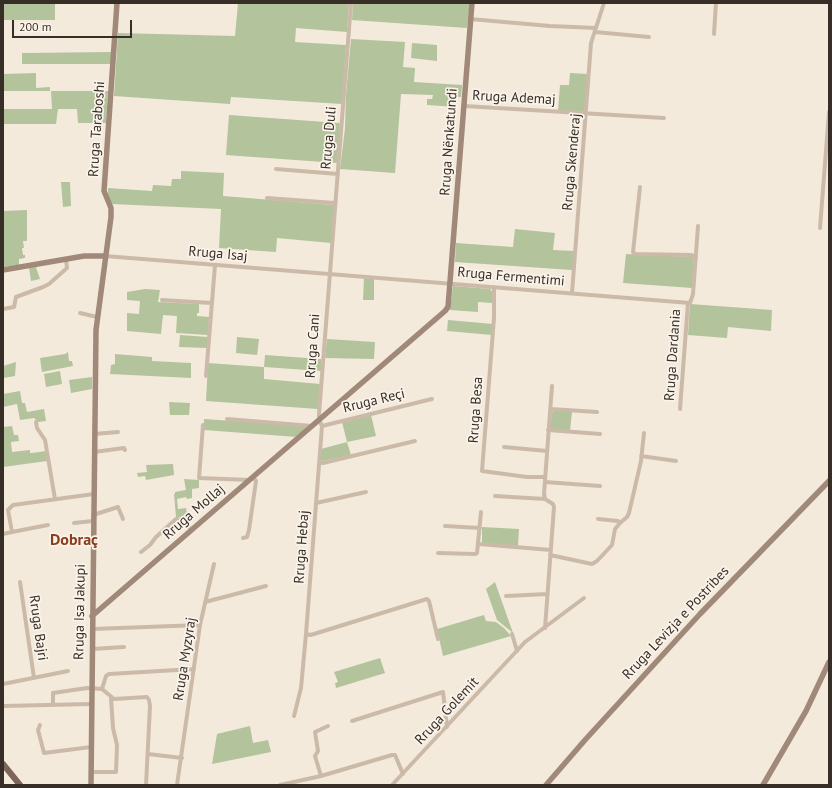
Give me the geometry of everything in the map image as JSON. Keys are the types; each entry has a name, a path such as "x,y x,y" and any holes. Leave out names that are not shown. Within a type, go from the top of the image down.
{"main road":[{"path":"3,764 19,785"}],"street":[{"name":"Rruga Taraboshi","path":"105,256 111,217 111,208 104,191 117,3"},
{"name":"Rruga Duli","path":"330,274 351,3"},
{"name":"Rruga Nënkatundi","path":"450,284 472,3"},
{"name":"Rruga Skenderaj","path":"572,293 587,114 591,44 604,3"},
{"path":"714,34 716,3"},
{"path":"470,19 595,30 649,37"},
{"name":"Rruga Ademaj","path":"464,106 664,118"},
{"path":"820,228 829,112"},
{"path":"276,170 338,174"},
{"path":"640,187 633,252 635,254 692,255 696,258"},
{"path":"267,198 335,203"},
{"name":"Rruga Dardania","path":"680,409 689,303 693,294 698,226"},
{"path":"3,270 66,259 105,256"},
{"name":"Rruga Isaj","path":"105,256 330,274"},
{"name":"Rruga Isa Jakupi","path":"91,785 96,342 97,317 105,256"},
{"path":"3,309 14,307 16,297 49,284 67,268 66,259"},
{"path":"206,376 215,265"},
{"name":"Rruga Fermentimi","path":"330,274 689,303"},
{"name":"Rruga Cani","path":"319,420 330,274"},
{"name":"Rruga Mollaj","path":"92,616 445,311 448,307 450,284"},
{"name":"Rruga Besa","path":"494,287 494,318 482,471 545,479"},
{"path":"162,300 212,303"},
{"path":"80,313 97,317"},
{"path":"545,499 546,451 552,386"},
{"name":"Rruga Reçi","path":"322,426 432,399"},
{"path":"551,408 597,412"},
{"path":"227,419 312,426"},
{"name":"Rruga Hebaj","path":"294,716 301,688 306,634 320,462 322,426 319,420"},
{"path":"36,422 37,428 45,440 55,499"},
{"path":"203,425 199,478 251,479 256,481 249,531 247,537 243,538"},
{"path":"548,430 600,434"},
{"path":"94,434 118,432"},
{"path":"550,555 595,563 612,545 614,533 629,513 637,481 644,433"},
{"path":"320,462 323,463 414,441"},
{"path":"504,447 546,451"},
{"path":"94,452 124,448 125,450"},
{"path":"641,456 676,461"},
{"path":"545,479 600,486"},
{"name":"Rruga Levizja e Postribes","path":"546,785 700,614 829,480"},
{"path":"316,503 366,492"},
{"path":"12,532 8,510 13,505 94,494"},
{"path":"495,496 545,499 553,504 551,550 544,628"},
{"path":"74,523 93,518 118,508 123,519"},
{"path":"438,553 477,553 481,512"},
{"path":"141,552 176,519 186,521 191,530"},
{"path":"598,519 618,521 620,523"},
{"path":"3,534 48,525"},
{"path":"445,526 480,528"},
{"path":"479,544 551,550"},
{"name":"Rruga Myzyraj","path":"178,785 200,625 214,564"},
{"name":"Rruga Bajri","path":"20,582 34,678"},
{"path":"205,602 266,586"},
{"path":"506,596 547,594"},
{"name":"Rruga Golemit","path":"392,785 526,642 584,598"},
{"path":"306,634 314,634 427,599 429,601 438,639"},
{"path":"92,629 200,625"},
{"path":"512,634 517,651"},
{"path":"92,649 124,647"},
{"path":"763,785 806,711 829,662"},
{"path":"102,689 106,676 109,674 194,669"},
{"name":"Rruga Bajri","path":"3,684 68,671"},
{"path":"53,702 52,693 68,692 74,689 102,689 111,698 147,698 149,700 146,785"},
{"path":"352,721 443,692 447,726"},
{"path":"90,772 116,772 117,744 113,728 111,698"},
{"path":"3,706 91,704"},
{"path":"40,725 38,730 44,753 91,747"},
{"path":"321,776 315,756 318,751 315,732 328,726"},
{"path":"148,754 182,758"},
{"path":"280,785 321,776 393,755 403,774"}],"green space":[{"path":"3,3 55,3 55,20 3,20"},
{"path":"238,3 349,3 347,32 296,28 295,42 346,45 342,104 231,97 230,104 114,96 118,33 235,36"},
{"path":"353,3 470,3 467,28 352,20"},
{"path":"351,39 405,42 403,67 415,68 414,82 462,85 461,97 457,97 457,107 427,105 427,99 432,99 433,95 401,94 395,173 340,169 345,128 346,95"},
{"path":"412,43 437,45 437,61 411,58"},
{"path":"112,52 112,64 22,64 22,53"},
{"path":"36,73 36,88 50,87 50,91 3,91 3,74"},
{"path":"570,73 588,74 584,113 558,111 560,85 569,85"},
{"path":"51,91 108,91 106,123 78,123 77,109 58,109 56,124 3,124 3,109 52,109"},
{"path":"229,115 339,123 337,163 226,155"},
{"path":"181,171 224,173 223,196 334,205 331,243 277,238 276,252 219,248 221,209 112,204 108,194 108,188 152,191 153,185 171,186 172,179 181,179"},
{"path":"61,182 70,182 71,206 63,207"},
{"path":"27,210 27,241 23,241 24,248 22,248 25,258 19,259 19,265 3,267 3,211"},
{"path":"515,229 555,233 553,250 574,251 572,270 455,262 456,243 513,247"},
{"path":"626,254 694,257 692,288 623,283"},
{"path":"36,267 40,279 31,281 29,268"},
{"path":"364,278 374,279 374,300 363,300"},
{"path":"453,286 490,289 493,293 492,303 478,302 478,312 450,310"},
{"path":"145,289 160,290 158,302 199,304 199,313 197,313 197,316 209,317 208,335 176,333 177,316 163,315 161,334 127,331 127,313 139,314 140,301 127,300 127,292"},
{"path":"690,304 772,310 771,331 728,327 727,338 688,335"},
{"path":"448,320 493,324 492,335 447,331"},
{"path":"180,335 208,337 207,348 179,347"},
{"path":"237,337 259,339 257,355 236,353"},
{"path":"327,339 375,342 374,359 325,358"},
{"path":"68,352 69,361 72,361 73,366 42,372 40,358 65,354"},
{"path":"115,354 152,357 152,361 191,363 191,378 110,374 111,365 115,364"},
{"path":"265,355 321,359 321,371 264,367"},
{"path":"16,362 15,376 3,378 3,366"},
{"path":"208,363 264,367 264,379 320,384 318,409 206,401"},
{"path":"60,371 62,384 46,387 44,374"},
{"path":"92,377 92,389 71,393 69,380"},
{"path":"20,391 22,403 25,403 27,412 44,409 46,421 38,422 34,418 20,420 17,404 3,407 3,394"},
{"path":"169,402 190,403 189,415 170,415"},
{"path":"555,410 572,412 570,431 550,429 552,412"},
{"path":"371,415 376,436 347,442 342,422"},
{"path":"204,419 305,426 307,428 297,437 204,430"},
{"path":"3,422 4,427 12,426 14,435 18,435 19,441 11,442 12,452 30,450 30,453 32,453 46,451 47,461 3,467"},
{"path":"347,442 351,455 321,460 321,449"},
{"path":"173,464 174,475 146,480 145,476 138,477 137,473 147,472 146,465"},
{"path":"184,479 199,480 199,488 192,489 192,498 187,499 186,497 177,499 178,509 186,508 188,519 176,517 174,494 175,492 186,490"},
{"path":"482,527 519,529 518,546 482,543"},
{"path":"495,582 513,633 497,620 486,589"},
{"path":"484,615 486,621 496,622 511,636 443,656 437,629"},
{"path":"380,658 385,673 336,688 335,683 338,682 334,672"},
{"path":"250,726 253,743 268,740 271,752 212,764 217,734"}],"district":[{"name":"Dobraç","path":"74,540"}]}
